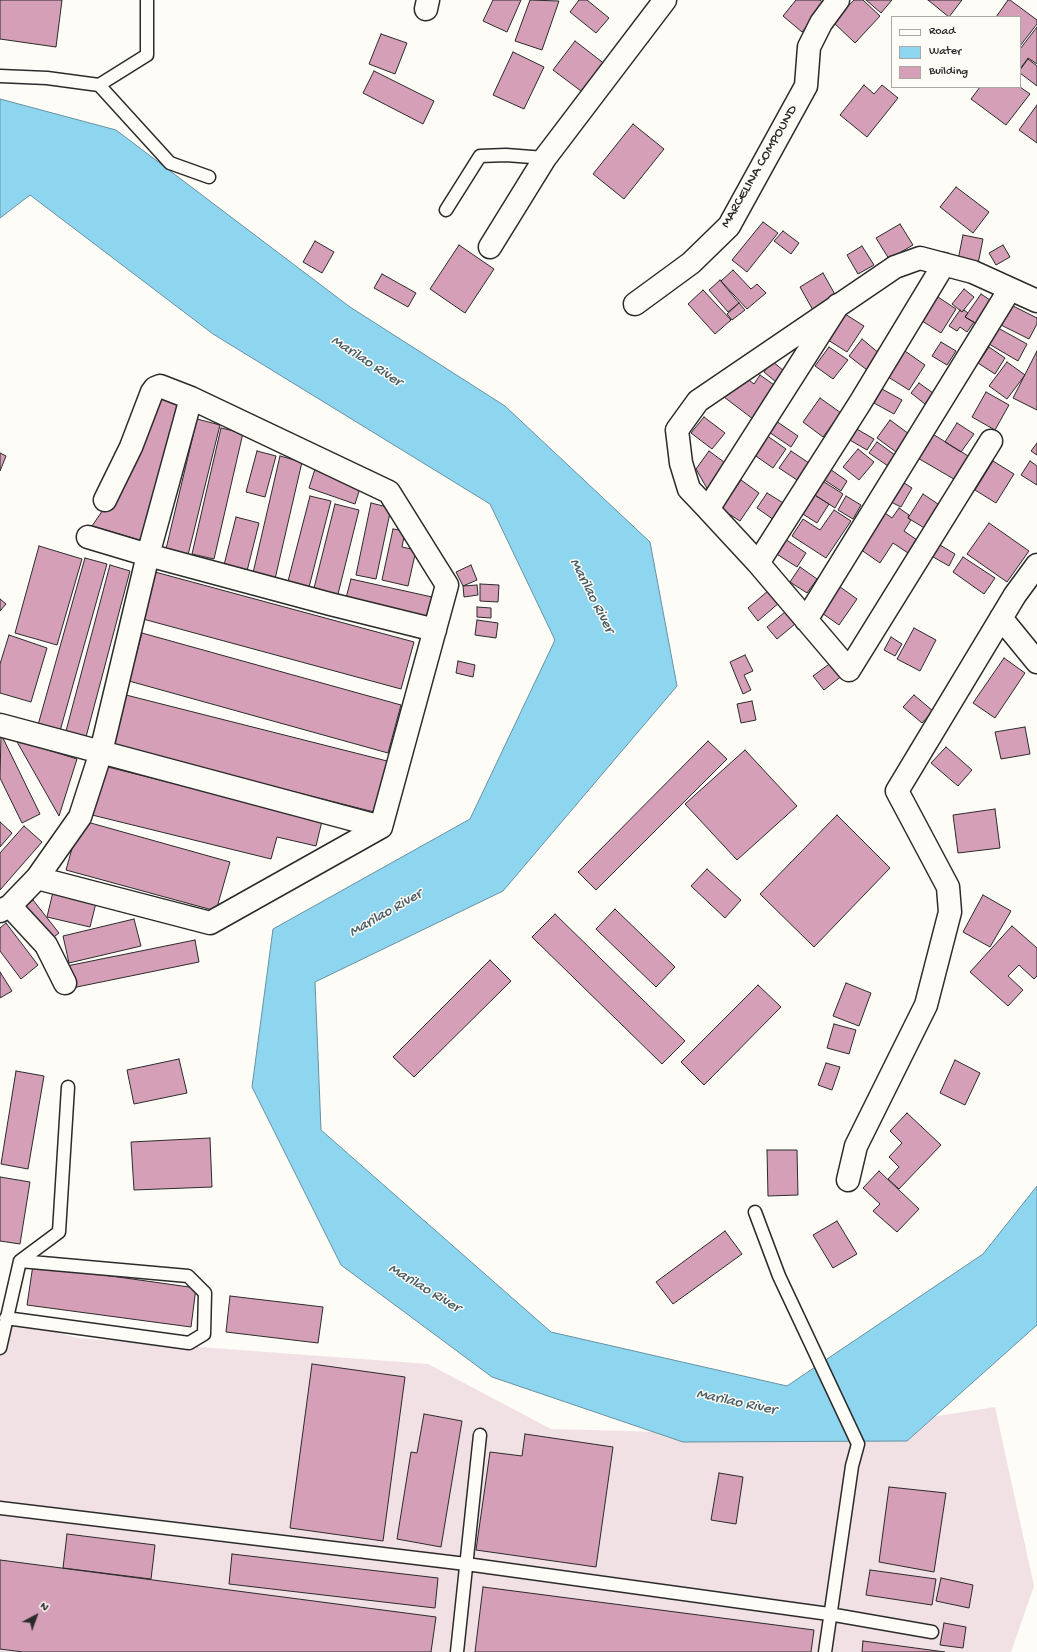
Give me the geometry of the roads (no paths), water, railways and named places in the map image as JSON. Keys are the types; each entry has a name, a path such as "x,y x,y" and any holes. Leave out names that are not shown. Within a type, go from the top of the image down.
{"street":[{"path":"490,247 546,158 665,0"},
{"name":"MARCELINA COMPOUND","path":"635,304 691,263 729,226 806,86 809,46 821,23 838,0"},
{"path":"991,441 849,670 758,563 689,489 680,463 677,430 698,402 894,267 920,258 973,272 1037,301"},
{"path":"758,563 860,403 944,264"},
{"path":"806,620 1010,288"},
{"path":"708,509 838,305"},
{"path":"37,878 210,923 381,827 447,585 389,492 192,398 160,386 155,388 152,392 131,447 105,500"},
{"path":"65,983 46,945 5,909 37,878 80,817 101,752 148,555 192,398"},
{"path":"88,537 148,555 330,604 435,630"},
{"path":"848,1180 856,1146 926,1005 950,912 948,887 897,791 1015,595 1037,565"},
{"path":"1001,618 1037,662"},
{"path":"0,725 381,827"}],"lane":[{"path":"0,76 47,78 99,85 147,56 147,0"},
{"path":"99,85 170,162 210,177"},
{"path":"446,210 480,156 506,155 546,158"},
{"path":"0,1348 20,1261 58,1232 68,1087"},
{"path":"755,1212 779,1276 858,1444 852,1466 829,1614 825,1652"},
{"path":"6,1318 189,1343 204,1334 206,1293 188,1276 20,1261"},
{"path":"457,1652 480,1435"},
{"path":"0,1508 466,1564 829,1614 932,1632"}],"water":[{"name":"Marilao River","path":"0,99 116,130 350,307 505,406 650,542 677,686 503,891 315,982 321,1130 551,1332 787,1386 983,1254 1037,1186 1037,1325 907,1441 683,1442 492,1377 341,1265 252,1087 273,929 470,819 555,640 490,504 213,334 30,195 0,218"}]}
